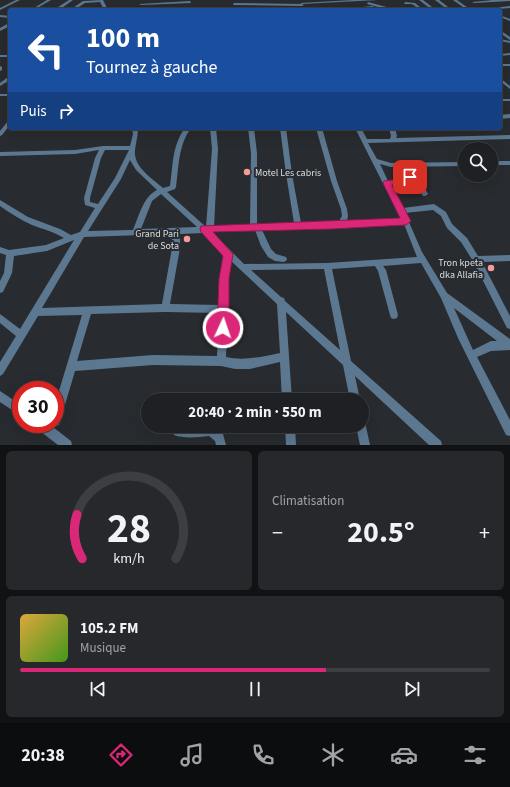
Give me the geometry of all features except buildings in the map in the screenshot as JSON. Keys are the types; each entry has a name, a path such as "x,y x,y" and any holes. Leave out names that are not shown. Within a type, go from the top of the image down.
{"street":[{"path":"0,9 18,0"},
{"path":"36,8 49,0"},
{"path":"59,8 70,0"},
{"path":"231,0 237,8"},
{"path":"347,0 387,8"},
{"path":"234,4 376,0"},
{"path":"421,0 431,8"},
{"path":"437,0 447,8"},
{"path":"455,0 467,8"},
{"path":"472,1 510,0"},
{"path":"75,8 84,2 101,1"},
{"path":"472,1 486,8"},
{"path":"141,2 190,3"},
{"path":"170,8 171,3"},
{"path":"405,3 417,5 417,8"},
{"path":"261,4 262,8"},
{"path":"370,8 384,7"},
{"path":"499,8 510,7"},
{"path":"502,33 510,39"},
{"path":"508,54 510,58"},
{"path":"502,83 510,88"},
{"path":"0,134 8,124"},
{"path":"0,372 50,286 118,179 131,150 136,130"},
{"path":"136,232 149,200 161,190 173,187 179,142 186,130"},
{"path":"207,229 215,150 213,130"},
{"path":"251,130 254,153 255,227 270,253 274,257 284,259"},
{"path":"283,130 298,226"},
{"path":"320,130 334,181 344,209 345,216 342,224"},
{"path":"359,130 406,221 423,260 444,296 510,431"},
{"path":"392,130 394,136 392,140"},
{"path":"365,141 510,137"},
{"path":"0,154 75,152 103,148 131,150"},
{"path":"100,207 87,203 87,198 103,148"},
{"path":"131,150 132,159 138,169 207,229 228,254 437,445"},
{"path":"376,162 391,165 458,164"},
{"path":"498,163 510,163"},
{"path":"381,171 391,165"},
{"path":"387,183 401,182 404,178 410,177 420,185 425,194"},
{"path":"0,202 11,211 34,222 58,230 70,238"},
{"path":"400,211 436,208 444,214 452,230 464,240 476,259 510,325"},
{"path":"91,220 96,233"},
{"path":"0,250 10,253 47,248 82,234 96,233 406,221"},
{"path":"165,308 176,248 176,231"},
{"path":"0,289 8,273 10,253"},
{"path":"221,361 224,279 228,254"},
{"path":"476,259 510,258"},
{"path":"243,267 327,266 423,260"},
{"path":"377,263 382,270 394,315"},
{"path":"327,266 353,393"},
{"path":"444,296 510,345"},
{"path":"281,301 287,393"},
{"path":"36,312 87,312 165,308 224,309"},
{"path":"64,392 87,312"},
{"path":"0,318 21,335"},
{"path":"472,355 491,346 510,345"},
{"path":"72,366 153,360 221,361 235,364 250,364 284,357"},
{"path":"0,396 12,405"},
{"path":"57,433 67,445"},
{"path":"213,433 219,438 221,445"},
{"path":"290,433 291,445"},
{"path":"363,433 366,445"}],"place":[{"name":"Motel Les cabris","path":"247,172"},
{"name":"Grand Pari de Sota","path":"187,239"},
{"name":"Tron kpeta dka Allafia","path":"491,268"}],"route":[{"path":"223,328 224,279 228,254 204,229 406,221 387,183 401,182 404,178 410,177"}]}
